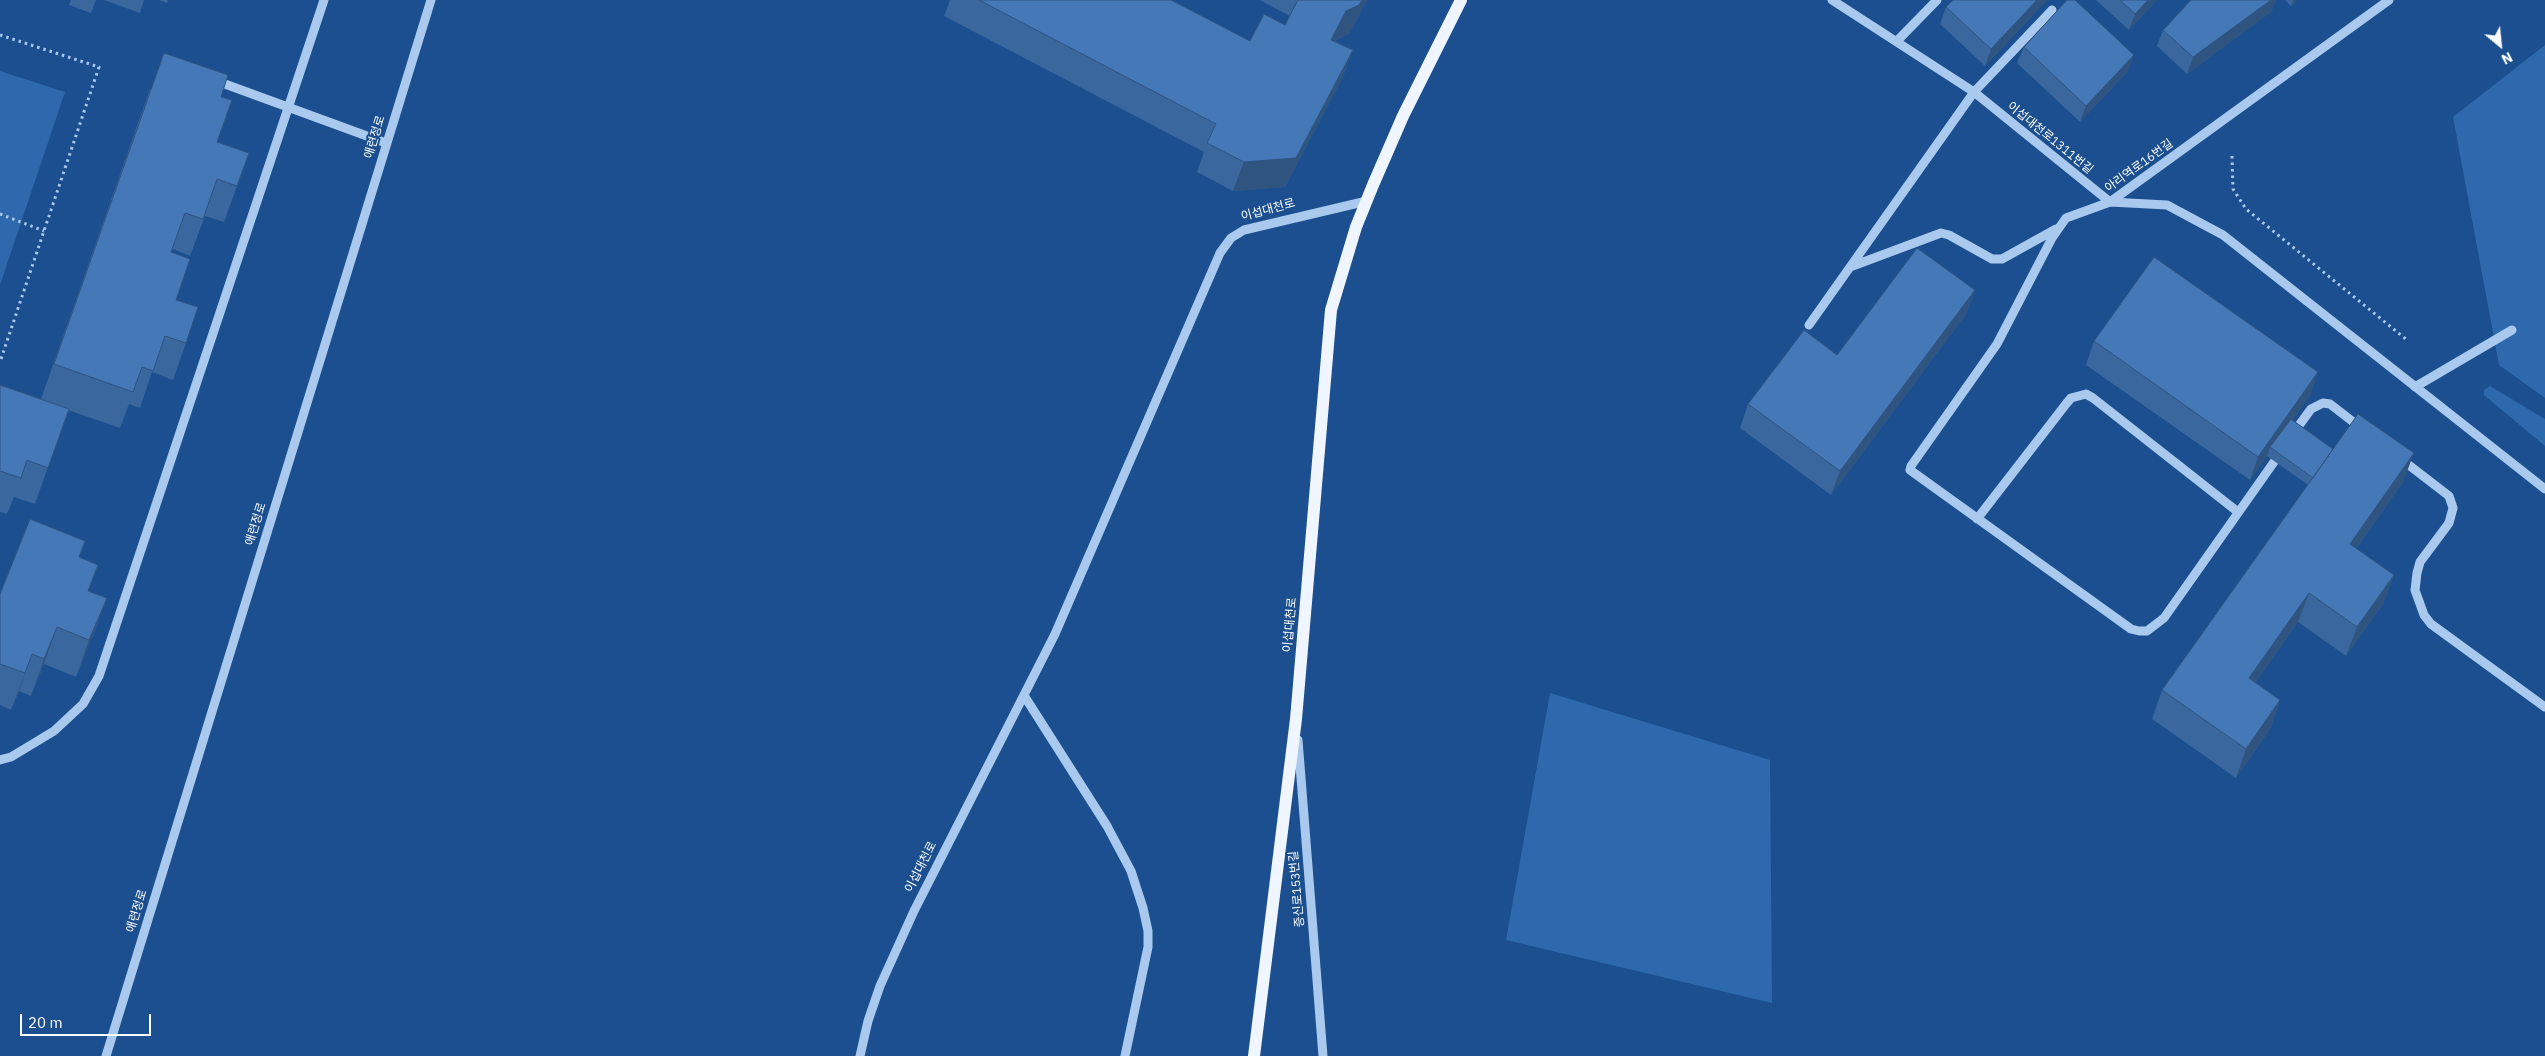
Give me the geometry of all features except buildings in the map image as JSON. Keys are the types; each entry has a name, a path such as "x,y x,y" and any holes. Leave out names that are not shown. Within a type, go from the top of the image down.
{"main road":[{"name":"이섭대천로","path":"1254,1056 1296,719 1331,310 1367,201 1403,116 1461,0"}],"street":[{"path":"0,760 11,756 54,730 83,704 99,676 324,0"},
{"name":"애련정로","path":"106,1056 386,143 432,0"},
{"name":"이섭대천로1311번길","path":"1832,0 1974,92 2110,202"},
{"path":"1897,41 1937,0"},
{"name":"아리역로16번길","path":"1977,519 1910,470 1911,466 1997,344 2066,218 2110,202 2389,0"},
{"path":"1809,325 1974,92 2052,10"},
{"path":"204,77 386,143"},
{"name":"이섭대천로","path":"860,1056 868,1021 880,986 914,911 1025,698 1059,625 1220,253 1231,238 1244,230 1367,201"},
{"path":"2110,202 2167,205 2223,235 2545,489"},
{"path":"1850,267 1941,233 1992,259 2002,259 2059,228"},
{"path":"2416,387 2512,330"},
{"path":"2238,512 2086,394 2071,398 1977,519 2131,629 2139,631 2156,626 2164,618 2311,408 2323,403 2330,404 2367,433"},
{"path":"2396,456 2448,496 2453,508 2449,523 2420,562 2416,573 2415,590 2424,615 2431,624 2545,707"},
{"path":"1025,698 1107,826 1131,871 1143,908 1148,931 1148,947 1125,1056"},
{"name":"증신로153번길","path":"1296,719 1323,1056"}],"path":[{"path":"0,34 99,67 0,362"},
{"path":"2232,156 2233,189 2246,209 2407,340"},
{"path":"0,214 44,231"}],"shaded area":[{"path":"2545,45 2545,398 2499,365 2453,117"},
{"path":"0,71 65,92 0,285"},
{"path":"2490,386 2545,419 2545,446 2484,395 2484,390"},
{"path":"1550,693 1770,760 1772,1003 1506,940"}]}
